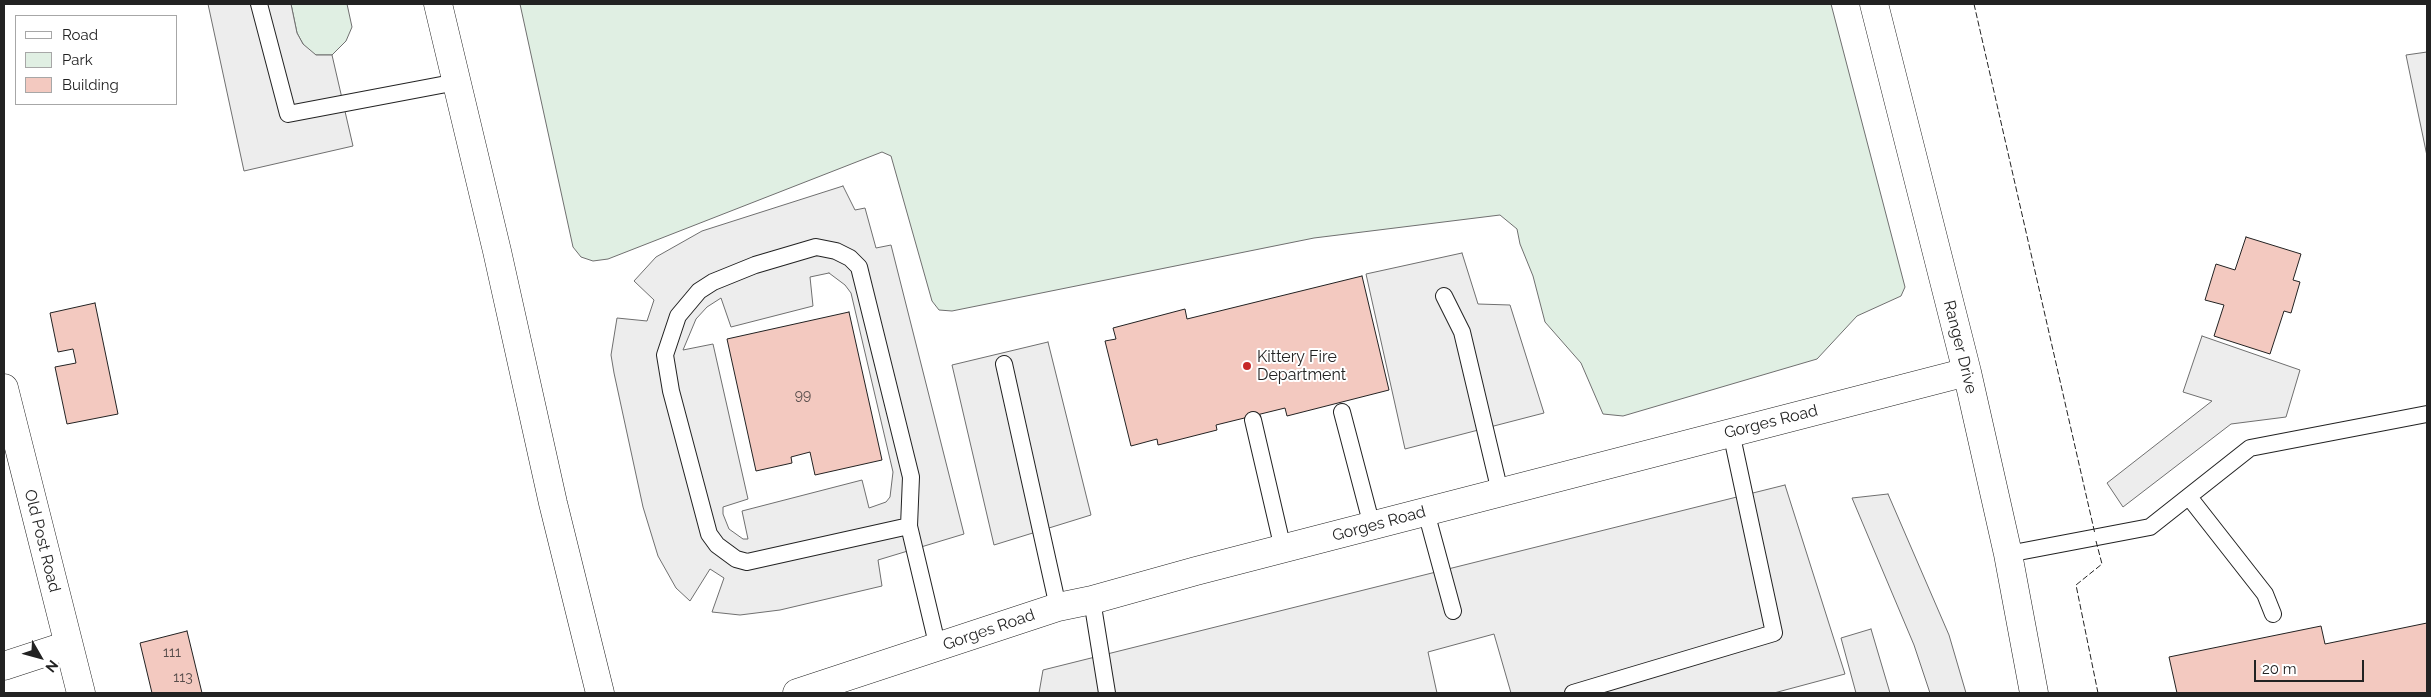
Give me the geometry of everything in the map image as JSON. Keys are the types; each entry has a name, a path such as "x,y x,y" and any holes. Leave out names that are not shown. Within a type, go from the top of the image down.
{"street":[{"path":"438,4 553,503 600,693"},
{"name":"Ranger Drive","path":"1874,4 1967,372 2008,554 2034,693"},
{"name":"Gorges Road","path":"797,693 1058,607 1092,600 1500,492 1967,372"},
{"name":"Old Post Road","path":"4,388 81,693"},
{"path":"4,666 68,645"}],"lane":[{"path":"259,4 288,114 457,82"},
{"path":"909,526 747,562 736,560 717,545 709,534 671,391 665,355 678,316 699,291 713,282 756,265 816,248 836,251 850,258 859,267 911,477 909,526 938,648"},
{"path":"1444,296 1462,332 1500,492"},
{"path":"1004,364 1058,607"},
{"path":"1342,412 1372,526"},
{"path":"2008,554 2150,527 2250,448 2427,414"},
{"path":"1252,420 1283,549"},
{"path":"1573,693 1774,633 1732,432"},
{"path":"2189,496 2265,594 2273,614"},
{"path":"1426,512 1453,611"},
{"path":"1092,600 1107,693"}],"green space":[{"path":"291,4 347,4 352,27 346,41 332,55 316,55 312,53 303,44 297,33"},
{"path":"520,4 1831,4 1905,287 1901,296 1857,316 1817,359 1623,416 1603,414 1581,363 1545,322 1533,276 1520,244 1517,229 1500,215 1314,238 952,311 939,310 932,301 891,156 882,152 608,259 593,261 581,257 573,247"}],"shaded area":[{"path":"208,4 291,4 297,33 303,44 316,55 332,55 353,146 244,171"},
{"path":"2427,52 2427,156 2406,55"},
{"path":"843,186 855,210 865,208 876,248 891,245 964,534 878,560 882,586 780,610 740,615 712,612 724,578 710,569 690,601 676,588 658,556 643,507 611,355 617,318 647,321 654,300 634,281 656,257 702,231","holes":["829,273 845,285 851,293 893,472 890,497 886,502 869,508 862,480 742,511 748,539 743,539 729,529 723,514 723,507 748,499 713,344 683,350 696,319 707,307 721,298 731,327 813,306 810,277"]},
{"path":"1462,253 1478,304 1510,305 1544,413 1405,449 1366,274"},
{"path":"2202,336 2300,370 2286,417 2231,424 2123,507 2107,483 2212,401 2183,392"},
{"path":"1048,342 1091,515 994,545 952,365"},
{"path":"1785,485 1845,674 1774,693 1511,693 1494,634 1428,652 1437,693 1039,693 1043,670"},
{"path":"1888,494 1949,635 1966,693 1930,693 1914,645 1852,498"},
{"path":"1871,629 1890,693 1856,693 1841,638"}],"building":[{"path":"2246,237 2301,254 2293,280 2300,282 2291,313 2284,311 2270,354 2214,336 2224,305 2205,300 2216,264 2235,270"},
{"name":"Kittery Fire Department","path":"1362,276 1389,390 1287,416 1285,408 1216,425 1217,430 1158,445 1157,439 1131,446 1105,341 1116,339 1113,328 1185,309 1187,319"},
{"path":"95,303 118,414 67,424 55,367 76,363 73,349 58,352 50,313"},
{"path":"849,312 882,460 815,475 810,452 791,457 792,463 756,471 727,339"},
{"path":"2427,623 2427,693 2177,693 2169,657 2321,626 2325,644"},
{"path":"187,631 202,693 152,693 140,643"}],"fence":[{"path":"1974,4 2095,534"},
{"path":"2096,541 2102,564 2076,585 2098,693"}],"place":[{"name":"Kittery Fire Department","path":"1247,366"}]}
